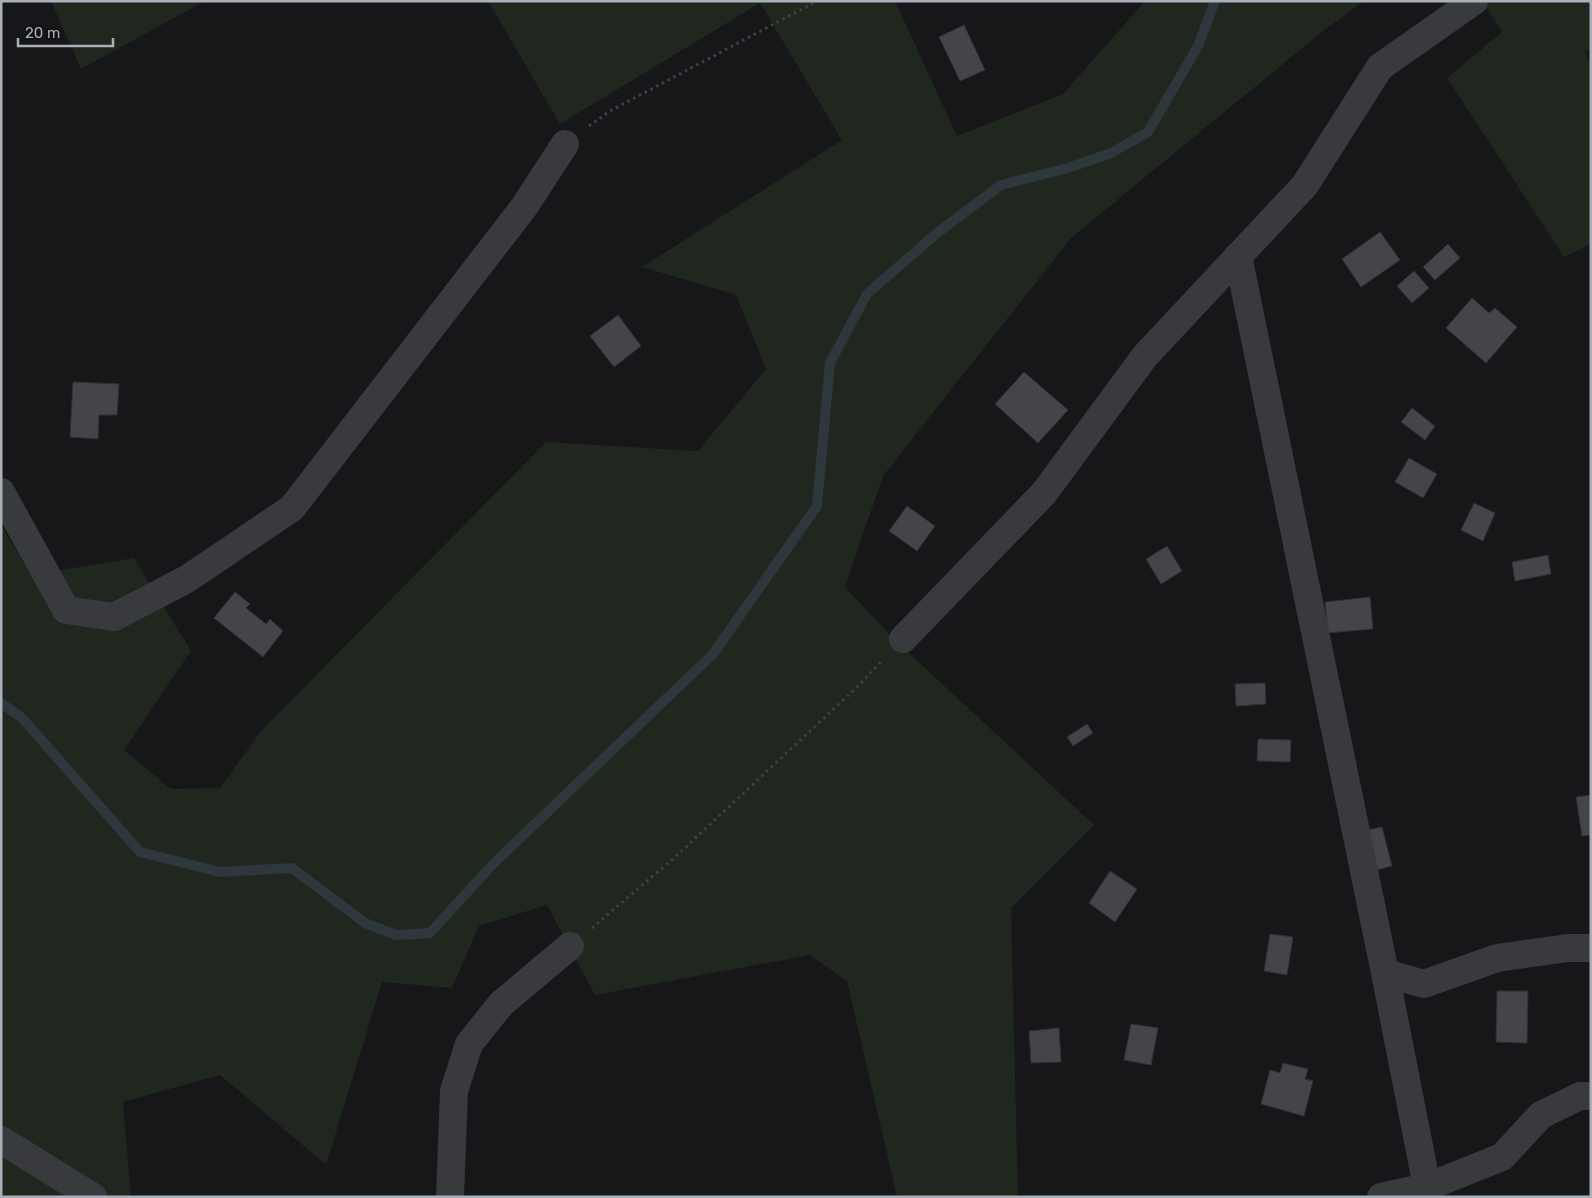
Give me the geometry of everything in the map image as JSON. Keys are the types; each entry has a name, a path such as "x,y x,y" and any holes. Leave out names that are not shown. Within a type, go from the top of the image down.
{"street":[{"path":"903,639 1044,493 1145,356 1305,185 1380,67 1474,1"},
{"path":"1,492 66,610 114,617 187,579 292,508 524,208 565,144"},
{"path":"1238,256 1386,974 1428,1192"},
{"path":"450,1197 454,1091 469,1044 501,1004 570,946"},
{"path":"1386,974 1424,984 1497,958 1568,948 1591,948"},
{"path":"1381,1197 1428,1192 1502,1157 1541,1115 1587,1093"},
{"path":"1,1140 93,1197"}],"path":[{"path":"565,144 610,111 817,1"},
{"path":"570,946 674,858 855,689 903,639"}],"shaded area":[{"path":"51,1 205,1 81,69"},
{"path":"488,1 895,1 957,136 1063,94 1145,1 1364,1 1322,32 1071,238 883,476 845,587 895,640 1094,825 1011,908 1018,1197 897,1197 847,981 810,955 595,995 547,905 479,926 452,988 382,982 326,1165 220,1075 123,1102 131,1197 1,1197 1,525 31,575 134,558 191,651 124,750 171,789 220,788 261,731 546,442 698,451 766,369 736,295 642,267 842,140 760,3 560,124"},
{"path":"1482,1 1591,1 1591,49 1585,52 1591,66 1591,244 1564,257 1447,78 1502,32"}],"building":[{"path":"964,25 985,70 960,81 939,37"},
{"path":"1380,232 1400,260 1361,287 1342,259"},
{"path":"1448,244 1460,258 1435,280 1423,267"},
{"path":"1414,271 1429,288 1412,303 1397,286"},
{"path":"1472,298 1489,313 1495,308 1517,327 1486,363 1446,328"},
{"path":"618,315 641,346 614,367 590,336"},
{"path":"1024,372 1068,410 1038,443 995,404"},
{"path":"73,382 119,384 117,415 99,415 98,439 70,437"},
{"path":"1412,408 1435,426 1425,440 1401,422"},
{"path":"1409,458 1437,474 1423,498 1395,482"},
{"path":"1474,503 1495,513 1483,541 1461,530"},
{"path":"907,506 935,526 917,551 889,531"},
{"path":"1167,546 1182,571 1161,584 1146,559"},
{"path":"1548,555 1551,574 1515,581 1512,562"},
{"path":"235,592 250,604 246,608 266,624 270,619 283,631 263,657 214,618"},
{"path":"1370,597 1373,629 1328,633 1325,602"},
{"path":"1265,683 1266,704 1236,706 1235,684"},
{"path":"1087,724 1093,733 1073,746 1067,737"},
{"path":"1258,739 1291,740 1290,762 1257,761"},
{"path":"1591,795 1591,835 1582,836 1576,797"},
{"path":"1382,827 1392,866 1377,870 1368,830"},
{"path":"1110,871 1137,889 1115,922 1089,903"},
{"path":"1270,934 1293,937 1287,975 1264,971"},
{"path":"1497,991 1528,991 1527,1043 1496,1042"},
{"path":"1131,1024 1158,1028 1151,1065 1124,1060"},
{"path":"1059,1028 1061,1062 1031,1063 1029,1031"},
{"path":"1283,1063 1308,1069 1305,1079 1313,1081 1304,1116 1261,1104 1270,1070 1280,1073"}],"waterway":[{"path":"1,703 22,718 140,852 220,872 292,868 365,923 396,935 430,933 493,864 713,654 817,506 830,363 867,294 937,233 1001,185 1068,168 1111,153 1148,132 1198,46 1215,1"}]}
